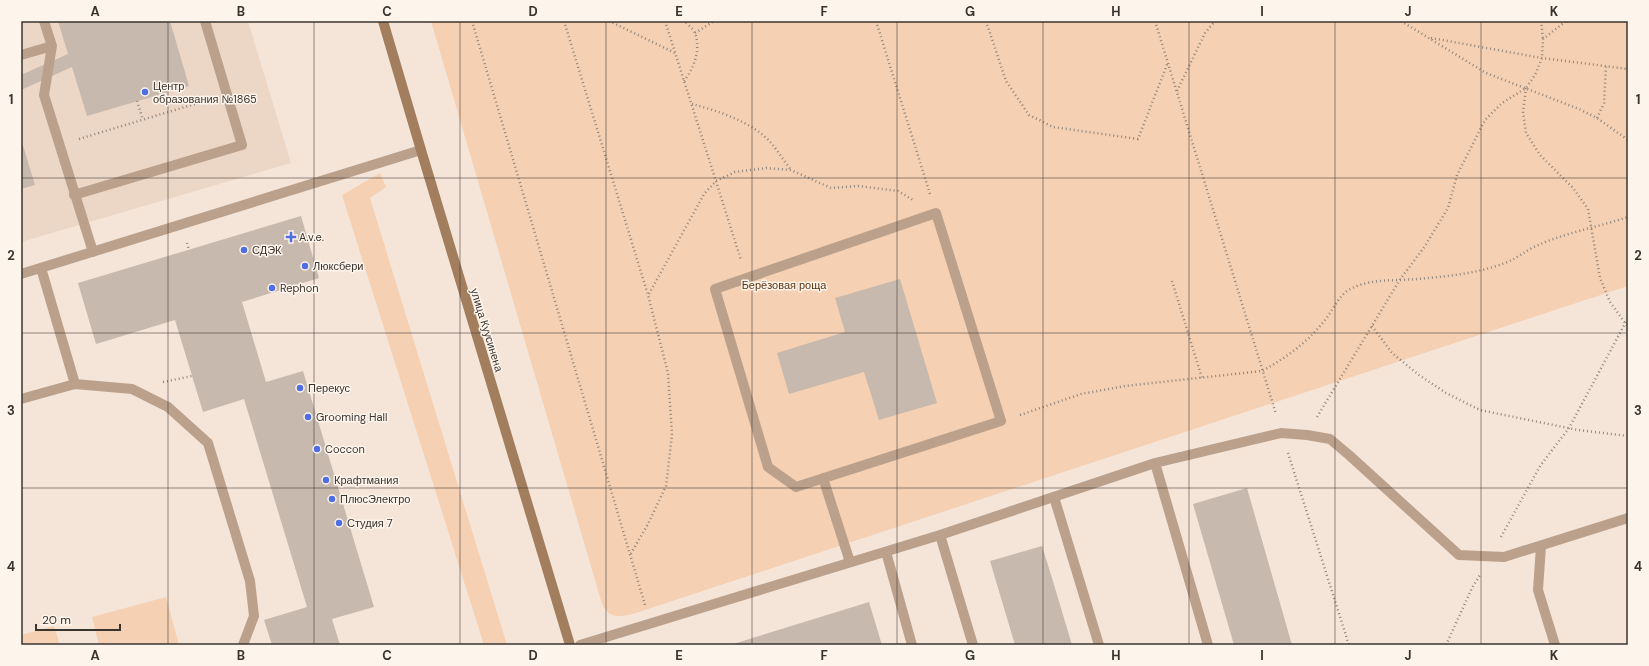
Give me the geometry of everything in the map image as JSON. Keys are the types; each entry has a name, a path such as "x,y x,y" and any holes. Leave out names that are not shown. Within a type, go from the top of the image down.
{"main road":[{"name":"улица Куусинена","path":"383,21 570,645"}],"lane":[{"path":"44,21 52,46 44,95 93,252"},
{"path":"74,195 242,145 205,21"},
{"path":"21,55 52,46"},
{"path":"21,274 421,150"},
{"path":"936,213 1001,421 796,486 768,467 715,289 936,213"},
{"path":"41,268 76,384"},
{"path":"21,399 76,384 132,389 168,407 208,443 250,581 254,616 243,645"},
{"path":"580,645 940,535 1155,463 1281,433 1307,435 1330,440 1459,554 1504,557 1628,518"},
{"path":"1155,463 1208,645"},
{"path":"823,478 850,562"},
{"path":"1054,497 1099,645"},
{"path":"940,535 973,645"},
{"path":"1540,546 1538,590 1554,645"},
{"path":"886,552 912,645"}],"path":[{"path":"472,21 650,624"},
{"path":"564,21 648,295 668,373 672,435 666,486 648,524 630,555"},
{"path":"609,21 675,54"},
{"path":"665,21 747,277"},
{"path":"684,21 695,32 697,52 692,70 684,81"},
{"path":"695,32 714,21"},
{"path":"876,21 936,213"},
{"path":"986,21 1006,81 1029,115 1053,128 1138,139 1168,62"},
{"path":"1155,21 1281,433 1348,645"},
{"path":"1177,91 1205,33 1215,21"},
{"path":"1401,21 1486,73 1598,118 1628,140"},
{"path":"1307,435 1399,281 1425,246 1448,208 1457,175 1485,120 1502,103 1526,88 1535,75 1542,58 1543,40 1541,21"},
{"path":"1543,40 1566,21"},
{"path":"1428,37 1542,58 1628,69"},
{"path":"1598,118 1604,103 1606,66"},
{"path":"1526,88 1523,112 1526,133 1540,155 1573,188 1588,209 1600,278 1610,302 1624,324 1628,327"},
{"path":"59,145 227,95"},
{"path":"137,101 143,120"},
{"path":"692,104 718,111 751,127 770,142 791,170"},
{"path":"648,295 704,194 716,181 735,172 766,168 791,170 831,188 859,186 879,188 898,191 916,202 932,200"},
{"path":"1001,421 1081,394 1125,386 1262,371 1278,362 1306,340 1326,319 1334,304 1348,291 1373,281 1399,281 1450,276 1492,268 1514,259 1535,246 1628,217"},
{"path":"1172,281 1202,378"},
{"path":"1446,645 1472,588 1540,466 1569,428 1628,318"},
{"path":"1372,326 1392,353 1419,375 1453,396 1480,410 1569,428 1628,436"}],"shaded area":[{"name":"Центр образования №1865","path":"21,21 248,21 291,163 21,242"}],"green space":[{"name":"Берёзовая роща","path":"431,21 1628,21 1628,286 636,613 625,616 616,616 608,613 602,604"},
{"path":"380,173 386,187 370,198 507,645 484,645 342,195"},
{"path":"166,597 179,645 99,645 92,617"},
{"path":"54,626 60,645 21,645 21,635"}],"building":[{"path":"58,21 170,21 189,86 87,116 72,67 21,90 21,75 68,54"},
{"path":"21,139 35,185 21,189"},
{"path":"301,216 319,278 242,302 266,382 303,371 374,607 332,619 340,645 272,645 264,620 307,607 244,399 203,412 175,320 96,344 78,283"},
{"path":"900,279 937,403 879,420 864,372 789,394 777,353 845,332 835,298"},
{"path":"1247,488 1292,645 1234,645 1193,504"},
{"path":"1042,546 1072,645 1015,645 990,561"},
{"path":"869,602 882,645 730,645"}],"place":[{"name":"Центр образования №1865","path":"145,92"},
{"name":"A.v.e.","path":"291,237"},
{"name":"СДЭК","path":"244,250"},
{"name":"Люксбери","path":"305,266"},
{"name":"Rephon","path":"272,288"},
{"name":"Перекус","path":"300,388"},
{"name":"Grooming Hall","path":"308,417"},
{"name":"Coccon","path":"317,449"},
{"name":"Крафтмания","path":"326,480"},
{"name":"ПлюсЭлектро","path":"332,499"},
{"name":"Студия 7","path":"339,523"}]}
